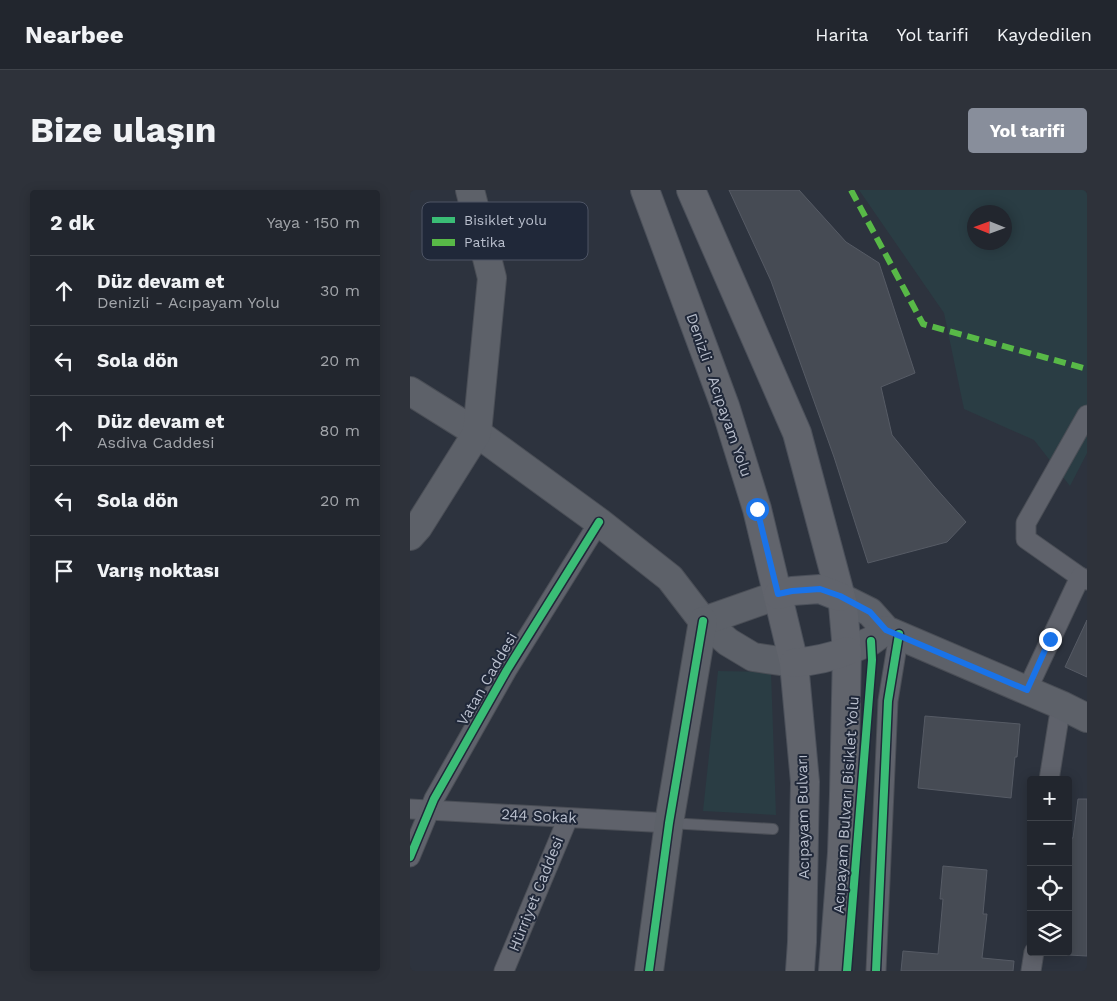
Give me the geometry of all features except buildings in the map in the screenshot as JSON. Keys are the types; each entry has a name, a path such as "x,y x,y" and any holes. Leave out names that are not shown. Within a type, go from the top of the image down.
{"main road":[{"name":"Denizli - Acıpayam Yolu","path":"645,190 725,406 757,509 794,663"},
{"path":"691,190 797,433 842,605 847,651 842,853 834,959"},
{"path":"778,594 820,589 840,596"},
{"path":"794,663 818,660 847,651"},
{"name":"Acıpayam Bulvarı","path":"794,663 805,782 800,971"}],"street":[{"path":"410,536 418,527 477,433 492,278 488,260"},
{"path":"410,391 477,433 599,522 670,578 704,621 728,642 753,657 794,663"},
{"path":"1027,690 1083,578 1026,539 1026,523 1087,415"},
{"name":"Vatan Caddesi","path":"410,857 434,799 506,670 599,522"},
{"path":"704,621 778,594"},
{"path":"840,596 870,612 892,632 1087,718"},
{"path":"649,971 668,823 704,621"},
{"path":"847,651 892,632"},
{"path":"876,971 892,632"},
{"path":"1050,776 1061,705"},
{"name":"244 Sokak","path":"410,809 668,823"},
{"name":"Hürriyet Caddesi","path":"504,971 568,818"},
{"path":"1031,971 1033,956"},
{"path":"834,959 846,971"}],"lane":[{"path":"668,823 773,830"}],"shaded area":[{"path":"859,190 1087,190 1087,453 1070,486 1034,440 964,409 944,313"},
{"path":"718,671 771,672 776,815 703,811"}],"marked path":[{"path":"851,190 923,324 1087,369"}],"cycle path":[{"path":"410,857 434,799 507,670 599,522"},
{"path":"649,971 669,823 703,621"},
{"path":"876,971 888,701 899,634"},
{"name":"Acıpayam Bulvarı Bisiklet Yolu","path":"847,971 872,660 871,641"}],"route":[{"path":"757,509 778,594 820,589 840,596 870,612 886,630 1027,690 1050,639"}]}
